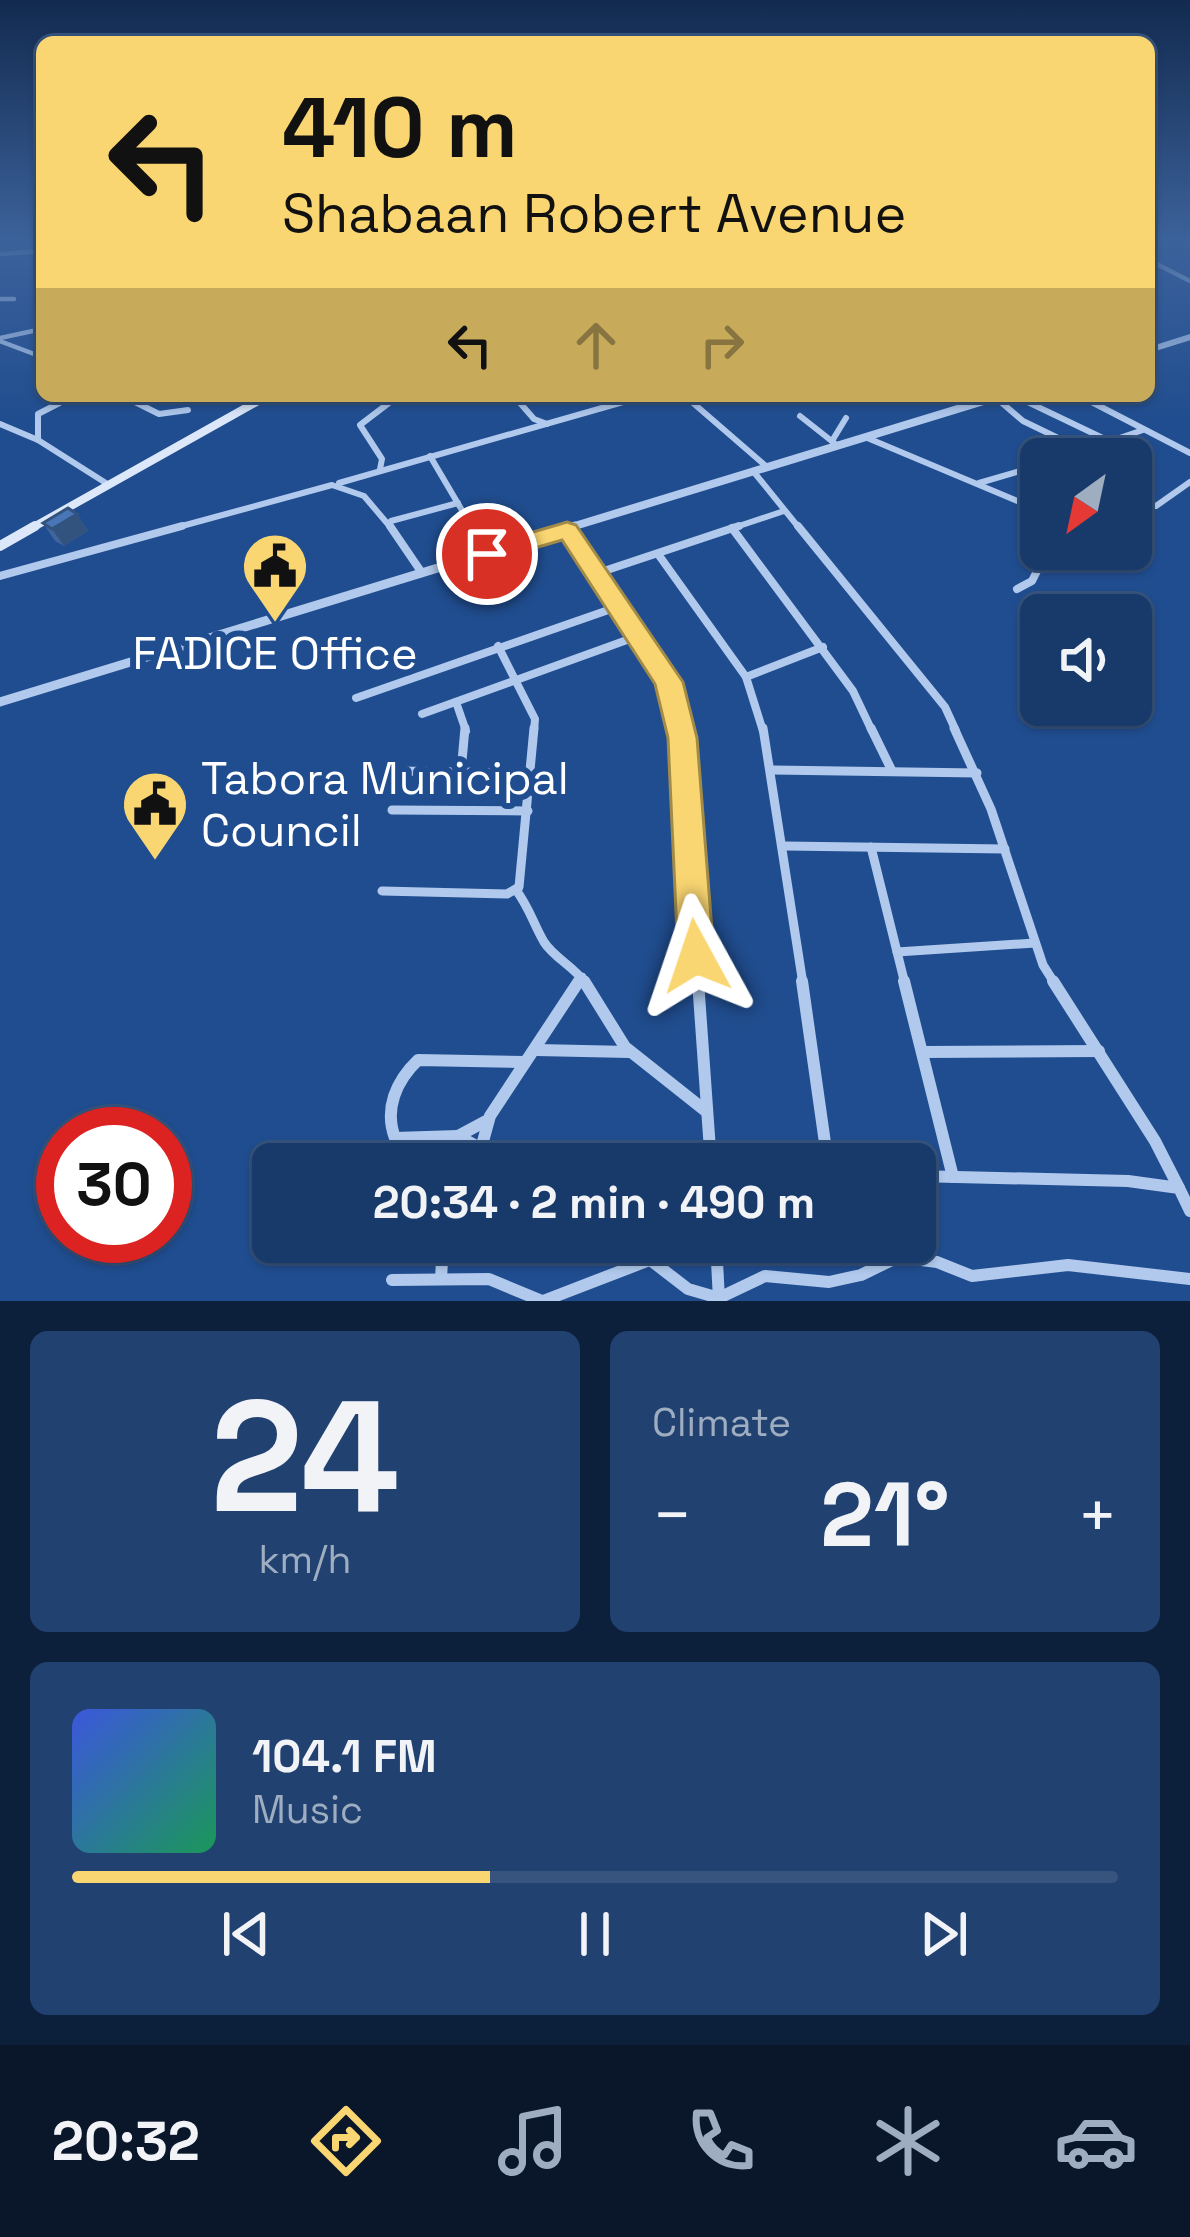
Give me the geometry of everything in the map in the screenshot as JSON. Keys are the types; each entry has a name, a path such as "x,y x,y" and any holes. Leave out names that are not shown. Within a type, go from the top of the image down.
{"main road":[{"path":"0,546 251,402"}],"street":[{"path":"0,340 36,331"},
{"path":"1155,348 1190,337"},
{"path":"0,340 36,355"},
{"path":"38,440 38,414 61,402"},
{"path":"135,402 159,414 188,410"},
{"path":"381,464 360,425 390,402"},
{"path":"519,402 534,418 549,424"},
{"path":"0,576 332,485 381,464 430,456 624,402"},
{"path":"693,402 767,467"},
{"path":"0,702 981,402"},
{"path":"1003,402 1023,421 1058,438"},
{"path":"1027,402 1102,438"},
{"path":"1092,402 1190,453"},
{"path":"800,416 835,443"},
{"path":"527,430 534,418"},
{"path":"835,443 846,418"},
{"path":"0,424 38,440 110,485"},
{"path":"1117,438 1145,429"},
{"path":"865,437 1020,502"},
{"path":"430,456 487,554"},
{"path":"976,484 1020,471"},
{"path":"753,472 931,688 962,736 1053,984 1099,1052 1190,1210"},
{"path":"1152,506 1190,482"},
{"path":"332,485 361,492 389,522 423,574"},
{"path":"389,522 458,503"},
{"path":"595,574 784,511"},
{"path":"732,528 823,647 875,728 892,771"},
{"path":"567,530 669,682 680,721 709,1143"},
{"path":"658,554 746,677 773,770 825,1143"},
{"path":"1017,589 1036,570"},
{"path":"356,698 617,607"},
{"path":"422,714 638,636"},
{"path":"498,646 535,719 516,890 536,917 545,945 582,977 631,1052 707,1112"},
{"path":"746,677 823,647"},
{"path":"457,702 467,733 460,772"},
{"path":"773,770 977,773"},
{"path":"398,771 531,773"},
{"path":"392,809 528,811"},
{"path":"784,846 1005,849"},
{"path":"872,847 953,1177"},
{"path":"382,891 507,894 516,890"},
{"path":"897,952 1035,943"},
{"path":"482,1143 488,1120 582,977"},
{"path":"536,1050 631,1052"},
{"path":"922,1052 1099,1052"},
{"path":"488,1120 458,1136 410,1141 392,1133 393,1100 409,1068 430,1058 525,1062"},
{"path":"458,1136 477,1143"},
{"path":"936,1177 1128,1181 1179,1188"},
{"path":"652,1263 688,1289 719,1300 765,1276 830,1282 911,1257 972,1276 1068,1265 1190,1279"},
{"path":"441,1279 442,1263"},
{"path":"392,1280 503,1282 542,1301 644,1263"},
{"path":"717,1263 719,1300"}],"building":[{"path":"68,508 77,514 52,529 43,523"}],"place":[{"name":"FADICE Office","path":"275,625"},
{"name":"Tabora Municipal Council","path":"155,863"}],"route":[{"path":"487,554 567,530 669,682 682,738 696,956"}]}
